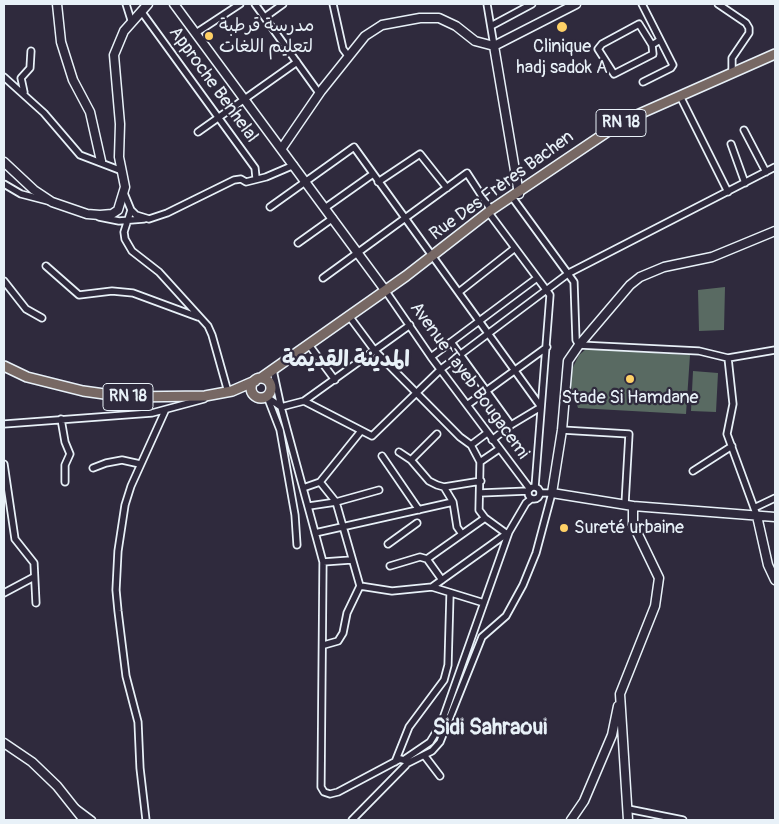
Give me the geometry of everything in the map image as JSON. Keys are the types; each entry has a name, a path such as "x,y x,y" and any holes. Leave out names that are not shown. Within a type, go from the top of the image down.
{"main road":[{"name":"Rue Des Frères Bachen","path":"349,316 432,257 490,212 615,127 680,96 775,56"},
{"name":"RN 18","path":"4,366 27,377 108,396 178,398 229,392 258,380 309,346 349,316"},
{"path":"229,392 257,398 267,397 271,392 271,385 267,380 258,380 251,390 257,398"}],"street":[{"path":"57,4 60,42 73,80 90,112 101,161"},
{"path":"126,4 131,20"},
{"path":"148,4 131,20 116,45 114,55 120,124 119,157 124,193 131,210 140,217 149,219"},
{"path":"174,4 246,99 385,290"},
{"path":"196,33 240,4"},
{"path":"255,4 320,93"},
{"path":"264,17 283,4"},
{"path":"333,4 343,49 348,56"},
{"path":"487,4 515,195 574,282 576,340 578,345"},
{"path":"491,26 522,6 532,4"},
{"path":"282,148 348,56 372,30 394,22 420,18 447,20 475,41 494,46 576,4"},
{"path":"642,4 673,65 671,68 643,82"},
{"path":"718,4 746,23 749,28 749,33 732,58 732,73"},
{"name":"Approche Benhelal","path":"141,11 255,168 256,178"},
{"path":"639,24 652,45 653,54 614,74 598,49 602,44 639,24"},
{"path":"652,45 660,40"},
{"path":"24,94 20,78 32,63 31,51"},
{"path":"198,132 297,62"},
{"path":"4,77 24,94 80,155 122,170"},
{"path":"680,96 728,192"},
{"path":"744,130 766,172"},
{"path":"731,144 745,183"},
{"path":"270,207 354,147 432,257 481,321 488,334 541,407"},
{"path":"378,182 420,154 447,188"},
{"path":"4,162 34,190 52,202"},
{"path":"4,184 21,194 87,214 127,221 149,219 167,213 234,180 241,179 246,182 266,177 294,165"},
{"path":"304,401 372,436 441,368 569,273 775,167"},
{"path":"325,208 373,174"},
{"path":"324,278 466,174 490,212 546,290 551,303 531,499"},
{"path":"4,193 10,188"},
{"path":"87,214 112,214 121,205 124,193"},
{"path":"4,424 164,411 229,392 212,335 200,318 159,272 132,251 125,239 127,221 131,210"},
{"path":"298,244 333,218"},
{"path":"273,370 281,407 323,562 324,646 321,787 324,792 330,794 338,792 395,762 406,761 424,755 437,746 443,737 482,637 506,616 523,585 536,553 552,494 562,430 568,361 578,345 640,276 658,269 712,257 775,231"},
{"path":"459,292 515,248"},
{"path":"46,266 76,294 112,291 133,293 200,318"},
{"path":"431,357 538,278"},
{"path":"4,281 26,309 42,318"},
{"name":"Avenue Tayeb Bougacemi","path":"385,290 431,357 531,489"},
{"path":"349,316 374,351 460,437 471,445 480,462 479,510 485,518 508,533"},
{"path":"281,407 304,401 410,325"},
{"path":"451,342 511,425"},
{"path":"578,345 699,351 728,358 775,350"},
{"path":"309,346 335,380"},
{"path":"467,405 548,347"},
{"path":"728,358 733,404 727,434 756,512 768,565 775,580"},
{"path":"267,397 281,407"},
{"path":"267,397 280,430 296,515 297,544"},
{"path":"492,440 511,425 541,407"},
{"path":"146,820 138,722 126,676 116,590 121,526 131,486 164,411"},
{"path":"61,419 65,442 70,454 65,465 65,482"},
{"path":"562,430 629,434 629,505 633,524 659,578 659,589 655,606 620,694 612,735 584,801 571,820"},
{"path":"303,488 320,482 361,431"},
{"path":"471,445 487,433"},
{"path":"411,460 437,434"},
{"path":"693,471 732,446"},
{"path":"480,462 500,449"},
{"path":"399,452 411,460 429,482 444,487 481,481"},
{"path":"382,456 419,510"},
{"path":"93,468 106,462 122,460 140,464"},
{"path":"4,464 15,539 34,563 36,602"},
{"path":"320,482 336,502 351,560 360,586 347,613 343,633 338,641 324,646"},
{"path":"444,487 453,502 457,527 462,534"},
{"path":"480,493 531,489 540,493 629,505 756,512 775,516"},
{"path":"309,506 336,502 378,490"},
{"path":"352,820 406,761 430,742 437,730 508,533 526,503 531,499 538,498 540,493"},
{"path":"756,512 775,498"},
{"path":"315,532 344,528 453,502"},
{"path":"427,559 485,518"},
{"path":"388,544 417,523"},
{"path":"432,587 508,533"},
{"path":"390,566 420,557 427,559 442,580"},
{"path":"323,562 351,560"},
{"path":"4,593 34,577"},
{"path":"360,586 392,591 432,587 484,603"},
{"path":"395,762 410,727 444,680 448,665 450,594"},
{"path":"620,694 628,820"},
{"path":"4,743 32,762 75,806 92,820"},
{"path":"424,755 440,776"},
{"path":"75,806 84,820"},
{"path":"628,809 683,820"}],"green space":[{"path":"725,287 724,330 699,331 698,290"},
{"name":"Stade Si Hamdane","path":"586,349 690,355 686,414 578,408 571,386 571,371 579,355"},
{"path":"693,371 718,373 716,412 691,411"}],"place":[{"name":"Clinique hadj sadok A","path":"562,27"},
{"name":"مدرسة قرطبة لتعليم اللغات","path":"209,36"},
{"name":"Stade Si Hamdane","path":"630,379"},
{"name":"Sureté urbaine","path":"564,528"}],"district":[{"name":"المدينة القديمة","path":"346,360"},
{"name":"Sidi Sahraoui","path":"490,728"}]}
